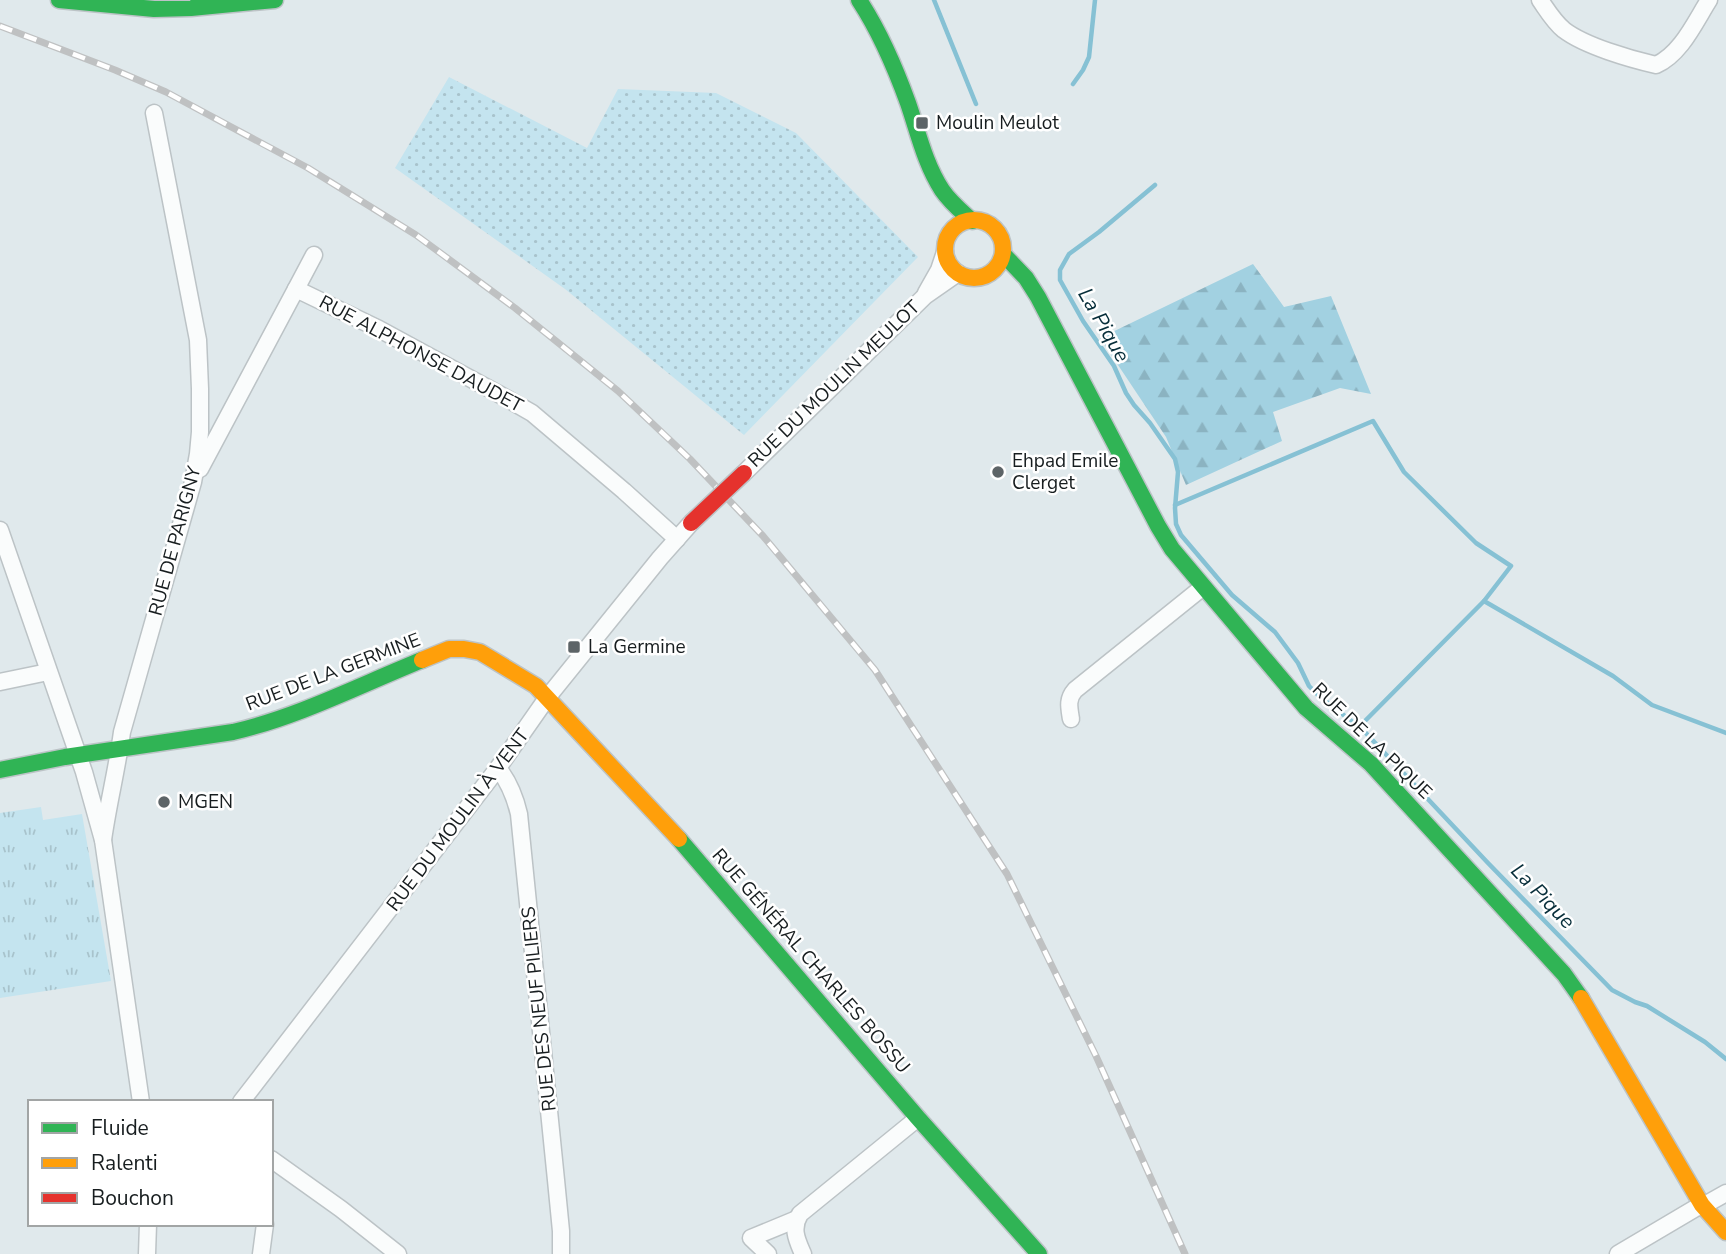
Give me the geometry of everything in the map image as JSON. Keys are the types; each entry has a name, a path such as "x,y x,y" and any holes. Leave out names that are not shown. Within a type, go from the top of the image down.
{"street":[{"path":"59,0 166,9 275,0"},
{"path":"859,0 874,21 892,58 924,153 947,197 972,221"},
{"path":"1540,0 1564,30 1582,40 1657,65 1666,61 1680,46 1709,0"},
{"name":"RUE DE PARIGNY","path":"103,840 122,732 193,482 200,432 198,340 154,113"},
{"path":"947,197 952,231"},
{"path":"972,221 990,225 1003,246 1000,262 989,274 973,278 952,268 945,252 952,231 964,222 972,221"},
{"name":"RUE DU MOULIN MEULOT","path":"925,296 939,271 945,252"},
{"name":"RUE DE LA PIQUE","path":"1003,254 1026,278 1038,297 1172,549 1306,708 1371,764 1564,974 1584,1002 1702,1205 1726,1232"},
{"path":"296,289 314,255"},
{"name":"RUE DU MOULIN MEULOT","path":"691,523 925,296 958,273"},
{"path":"989,274 1011,279 1038,297"},
{"name":"RUE ALPHONSE DAUDET","path":"193,482 296,289 379,329 532,413 677,539"},
{"name":"RUE DU MOULIN À VENT","path":"243,1100 498,768 547,698 691,523"},
{"name":"RUE DE PARIGNY","path":"1,537 85,772 103,840 141,1100"},
{"path":"1071,719 1069,702 1075,690 1203,587"},
{"name":"RUE DE LA GERMINE","path":"0,769 254,727 449,649 480,652 536,686 547,698"},
{"path":"0,682 48,672"},
{"name":"RUE GÉNÉRAL CHARLES BOSSU","path":"547,698 673,832 918,1118 1039,1254"},
{"name":"RUE DES NEUF PILIERS","path":"498,768 507,779 519,814 558,1206 558,1254"},
{"path":"803,1254 794,1233 797,1220 805,1210 918,1118"},
{"path":"273,1161 398,1254"},
{"path":"1618,1254 1726,1193"},
{"path":"768,1254 751,1238 797,1220"},
{"path":"147,1254 148,1226"},
{"path":"261,1254 265,1226"}],"green space":[{"path":"449,77 587,148 618,89 716,93 796,133 918,257 744,435 565,289 395,168"},
{"path":"1253,264 1284,307 1331,296 1371,394 1340,388 1273,412 1282,441 1186,485 1166,437 1100,338"},
{"path":"41,807 43,820 82,814 111,981 0,998 0,813"}],"waterway":[{"name":"La Pique","path":"934,0 976,104"},
{"path":"1073,84 1089,57 1095,0"},
{"name":"La Pique","path":"1155,185 1069,254 1060,270 1060,280 1083,321 1114,366 1126,393 1175,459 1178,472 1176,524 1181,535 1232,595 1275,632 1298,663 1309,686 1363,730 1612,990 1647,1006 1705,1042 1726,1059"},
{"name":"La Pique","path":"1175,505 1373,421 1404,472 1476,543 1511,566 1484,601 1613,676 1652,705 1726,733"},
{"name":"La Pique","path":"1359,727 1484,601"}],"railway":[{"path":"0,26 166,92 308,168 416,235 515,308 618,391 690,459 763,536 875,670 1007,874 1096,1056 1185,1254"}],"traffic: fast":[{"path":"59,0 154,9 275,0"},
{"path":"859,0 892,63 936,180 949,198 972,221"},
{"path":"1003,254 1026,278 1038,297 1172,549 1306,708 1371,764 1564,974 1581,998"},
{"path":"0,770 257,726 422,660"},
{"path":"679,839 918,1118 1039,1254"}],"traffic: slow":[{"path":"974,220 990,225 998,233 1003,249 998,265 990,273 974,278 958,273 950,265 945,249 950,233 958,225 974,220"},
{"path":"422,660 449,649 480,652 536,686 679,839"},
{"path":"1581,998 1702,1205 1726,1232"}],"traffic: jam":[{"path":"691,523 744,473"}],"place":[{"name":"Moulin Meulot","path":"922,123"},
{"name":"Ehpad Emile Clerget","path":"998,472"},
{"name":"La Germine","path":"574,647"},
{"name":"MGEN","path":"164,802"}]}
